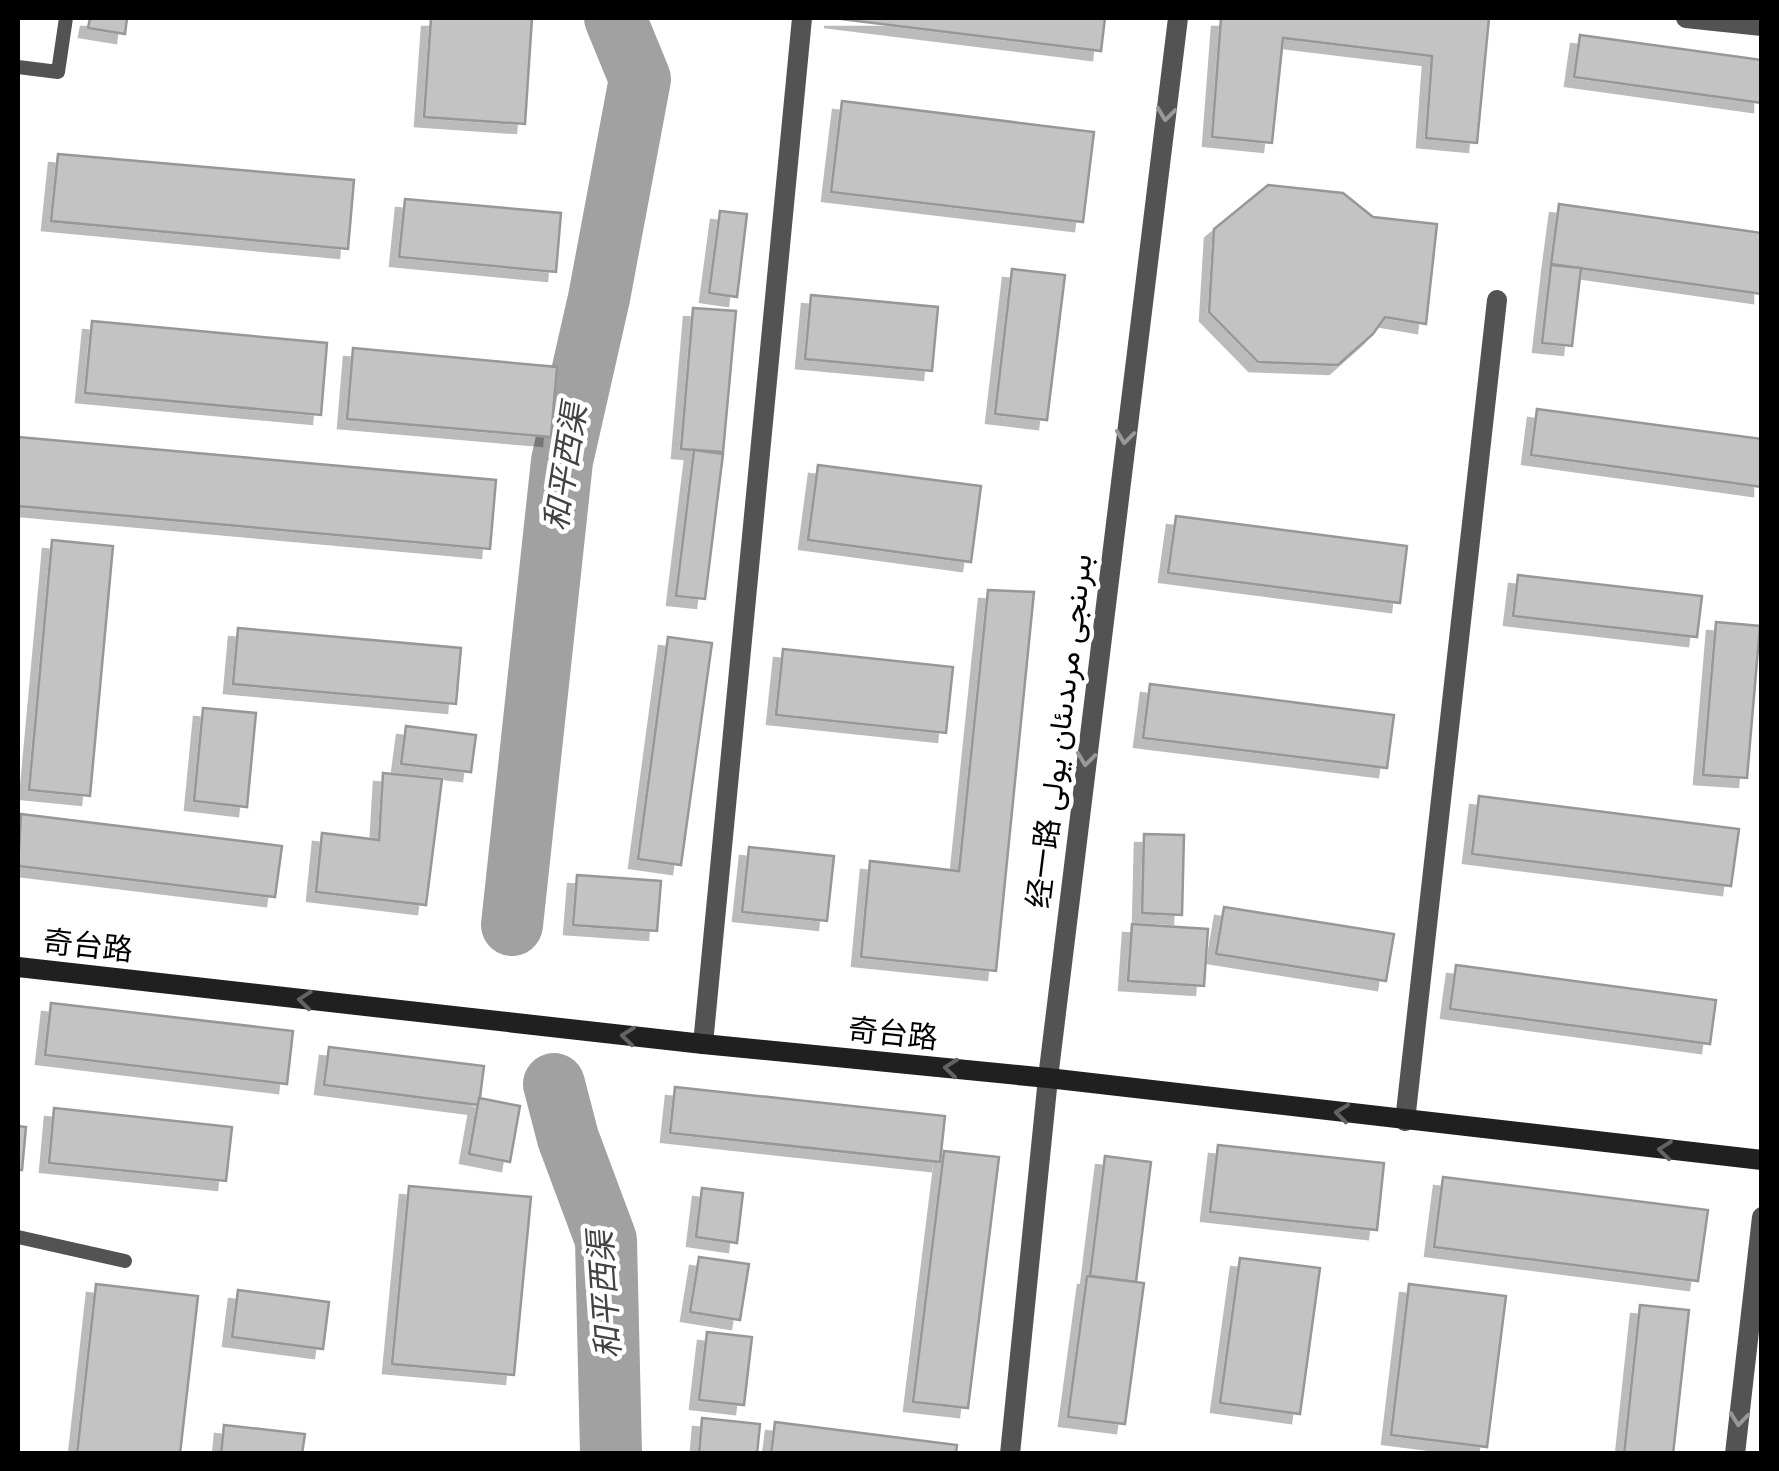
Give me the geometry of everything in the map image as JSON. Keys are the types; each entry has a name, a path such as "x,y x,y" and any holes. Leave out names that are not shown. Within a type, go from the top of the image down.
{"street":[{"path":"703,1044 802,18"},
{"name":"经一路 بىرىنجى مرىدىئان يولى","path":"1010,1454 1048,1078 1178,18"},
{"path":"1686,18 1762,26"},
{"path":"1405,1121 1497,300"},
{"name":"奇台路","path":"18,968 1048,1078 1762,1160"},
{"path":"1735,1454 1762,1217"}],"lane":[{"path":"18,68 58,72 66,18"},
{"path":"18,1237 125,1261"}],"building":[{"path":"90,18 127,18 125,34 88,28"},
{"path":"431,18 532,18 525,124 424,117"},
{"path":"833,18 1105,18 1101,51"},
{"path":"1221,18 1489,18 1477,143 1426,138 1432,56 1283,38 1272,143 1212,137"},
{"path":"1580,35 1762,60 1762,103 1574,77"},
{"path":"842,101 1094,132 1083,222 831,192"},
{"path":"58,154 354,180 348,249 51,221"},
{"path":"1268,185 1343,193 1373,217 1437,224 1426,324 1385,317 1373,334 1338,365 1258,362 1209,312 1214,229"},
{"path":"405,199 561,213 556,272 399,257"},
{"path":"1559,204 1762,233 1762,294 1551,264"},
{"path":"720,211 747,214 737,297 709,293"},
{"path":"1551,265 1581,268 1572,346 1542,343"},
{"path":"1012,269 1065,275 1047,420 995,414"},
{"path":"811,295 938,307 932,371 805,359"},
{"path":"693,308 736,311 723,452 681,449"},
{"path":"92,321 327,343 321,415 85,393"},
{"path":"353,348 557,367 551,437 347,419"},
{"path":"1537,409 1762,439 1762,487 1531,455"},
{"path":"18,437 496,480 490,549 18,506"},
{"path":"694,450 723,454 705,599 676,596"},
{"path":"818,465 981,486 971,562 808,540"},
{"path":"1176,516 1407,546 1400,603 1168,573"},
{"path":"52,540 113,546 90,796 29,790"},
{"path":"1518,575 1702,596 1697,637 1513,616"},
{"path":"988,590 1034,592 996,971 861,957 870,861 959,871"},
{"path":"1716,622 1760,626 1747,778 1703,775"},
{"path":"238,628 461,648 456,704 233,684"},
{"path":"668,637 712,643 681,865 638,859"},
{"path":"783,649 953,667 946,733 776,715"},
{"path":"1150,684 1394,715 1387,768 1143,738"},
{"path":"203,708 256,713 247,807 194,801"},
{"path":"406,726 476,735 471,772 401,764"},
{"path":"383,773 442,779 426,905 316,892 322,833 379,840"},
{"path":"1479,796 1739,829 1731,886 1472,854"},
{"path":"21,814 282,846 275,897 18,866"},
{"path":"1144,834 1184,835 1182,915 1142,913"},
{"path":"749,847 834,856 827,921 742,912"},
{"path":"577,875 661,881 657,931 573,925"},
{"path":"1224,907 1394,934 1386,981 1216,954"},
{"path":"1132,924 1208,929 1204,986 1128,981"},
{"path":"1456,965 1716,1000 1710,1044 1450,1009"},
{"path":"51,1003 293,1031 287,1084 45,1055"},
{"path":"329,1047 484,1066 479,1105 324,1085"},
{"path":"675,1087 945,1116 940,1162 670,1133"},
{"path":"479,1098 520,1106 510,1162 469,1154"},
{"path":"54,1108 232,1127 226,1181 49,1163"},
{"path":"18,1126 26,1127 22,1170 18,1170"},
{"path":"1218,1145 1384,1163 1377,1230 1210,1212"},
{"path":"944,1151 999,1157 968,1408 913,1402"},
{"path":"1105,1156 1151,1162 1136,1282 1090,1276"},
{"path":"1443,1177 1708,1210 1698,1281 1434,1247"},
{"path":"409,1186 531,1197 514,1375 392,1364"},
{"path":"702,1188 743,1193 737,1243 696,1237"},
{"path":"699,1257 749,1264 740,1320 690,1312"},
{"path":"1240,1258 1320,1268 1300,1414 1220,1403"},
{"path":"1087,1276 1144,1283 1125,1424 1068,1417"},
{"path":"96,1284 198,1296 180,1454 77,1454"},
{"path":"1409,1284 1506,1296 1487,1447 1391,1435"},
{"path":"238,1290 329,1302 323,1349 232,1337"},
{"path":"1640,1305 1689,1310 1673,1454 1624,1454"},
{"path":"707,1332 752,1337 744,1405 699,1400"},
{"path":"702,1418 760,1424 757,1454 699,1454"},
{"path":"775,1422 957,1445 956,1454 771,1454"},
{"path":"224,1425 305,1434 302,1454 221,1454"}],"waterway":[{"name":"和平西渠","path":"512,925 562,461 599,298 640,79 615,18"},
{"name":"和平西渠","path":"554,1084 568,1138 606,1240 611,1454"}]}
